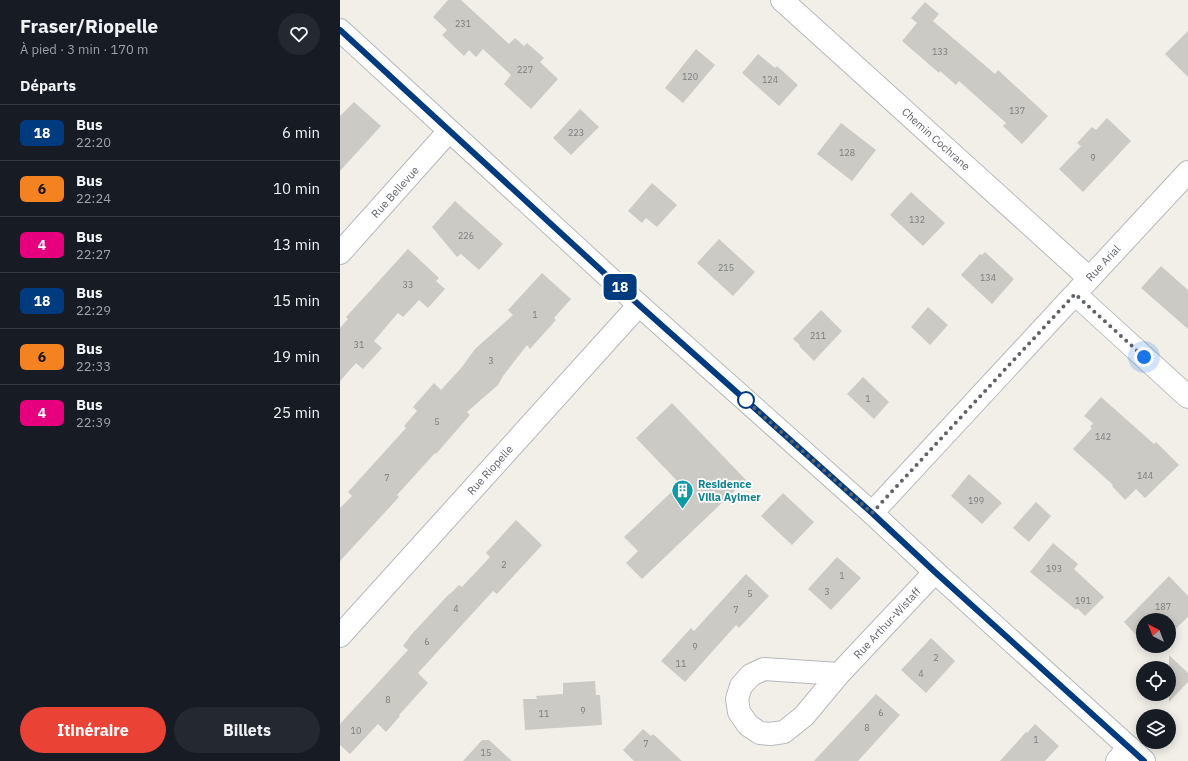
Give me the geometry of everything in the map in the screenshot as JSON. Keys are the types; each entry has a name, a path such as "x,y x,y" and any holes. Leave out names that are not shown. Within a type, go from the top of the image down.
{"street":[{"name":"Chemin Cochrane","path":"782,0 1082,286 1188,397"},
{"path":"340,30 639,305 872,513 1130,756"},
{"name":"Rue Bellevue","path":"340,253 449,131"},
{"name":"Rue Arial","path":"872,513 1188,172"},
{"name":"Rue Riopelle","path":"340,636 639,305"},
{"name":"Rue Arthur-Wistaff","path":"839,674 935,572"}],"building":[{"path":"448,0 461,0 509,44 515,38 524,46 527,43 544,58 540,62 558,79 531,109 504,84 511,75 483,49 476,57 469,50 464,56 442,35 447,30 433,17"},
{"path":"925,2 939,14 933,21 995,74 998,70 1048,116 1022,144 1003,126 1006,123 959,81 956,85 940,71 939,73 902,41 917,23 911,18"},
{"path":"1188,31 1188,77 1165,54"},
{"path":"696,49 715,65 683,103 665,88"},
{"path":"758,54 775,68 777,66 798,85 779,106 742,73"},
{"path":"354,102 381,126 340,171 340,116"},
{"path":"580,109 599,127 571,155 553,138"},
{"path":"1107,118 1131,141 1083,192 1059,169 1081,146 1077,143 1092,127 1096,130"},
{"path":"841,123 876,150 852,181 817,154"},
{"path":"652,183 677,205 657,227 646,218 642,223 628,211"},
{"path":"911,192 945,223 923,246 890,215"},
{"path":"455,201 503,244 479,270 461,254 457,257 432,227"},
{"path":"719,239 755,272 733,296 697,263"},
{"path":"408,249 439,278 436,281 445,289 428,308 419,300 403,317 398,313 374,341 382,348 363,369 356,363 340,381 340,328 348,319 346,317"},
{"path":"985,252 1014,279 992,304 961,275 980,254 982,255"},
{"path":"1161,266 1188,290 1188,329 1141,288"},
{"path":"542,273 571,299 554,318 556,320 530,349 527,345 503,376 498,385 467,412 470,415 397,495 399,497 340,561 340,508 352,496 348,492 406,428 404,426 417,411 413,407 434,383 441,390 462,367 475,349 513,315 508,310"},
{"path":"928,307 948,325 930,345 911,327"},
{"path":"821,310 842,331 814,361 793,339"},
{"path":"863,377 889,402 874,419 847,394"},
{"path":"1101,397 1154,444 1156,442 1179,465 1145,498 1136,489 1125,500 1112,486 1113,485 1073,449 1092,428 1090,427 1093,423 1084,416"},
{"name":"Residence Villa Aylmer","path":"672,403 746,480 642,579 626,563 638,551 624,537 680,484 636,438"},
{"path":"969,474 1002,503 982,524 951,496"},
{"path":"783,493 814,522 792,545 761,516"},
{"path":"1036,502 1051,516 1029,542 1013,528"},
{"path":"516,520 542,545 497,594 493,591 418,673 428,683 386,732 378,724 350,754 340,745 340,724 408,650 403,646 411,635 449,594 459,585 462,587 490,557 486,553"},
{"path":"1053,543 1078,564 1074,569 1104,597 1085,616 1077,608 1076,610 1030,572"},
{"path":"837,557 861,578 831,610 808,589"},
{"path":"746,574 769,596 739,628 736,625 685,682 661,661 691,628 694,631"},
{"path":"1169,576 1188,596 1188,617 1176,628 1176,613 1136,613 1136,635 1124,622"},
{"path":"931,638 955,661 926,693 901,670"},
{"path":"1169,655 1175,661 1169,661"},
{"path":"1176,662 1188,673 1188,682 1176,695"},
{"path":"595,681 596,695 600,695 602,725 525,730 523,699 537,699 536,696 563,694 563,683"},
{"path":"876,694 900,715 858,761 814,761"},
{"path":"1035,724 1059,746 1045,761 1000,761 1026,732 1027,733"},
{"path":"643,729 651,736 653,734 682,761 634,761 623,750"},
{"path":"482,740 489,740 512,761 463,761"}],"bus line":[{"name":"18","path":"340,30 639,305 872,513 1144,761"}],"place":[{"name":"Residence Villa Aylmer","path":"683,510"}],"route":[{"path":"746,400 742,397 872,513 1075,294 1144,357"}]}
